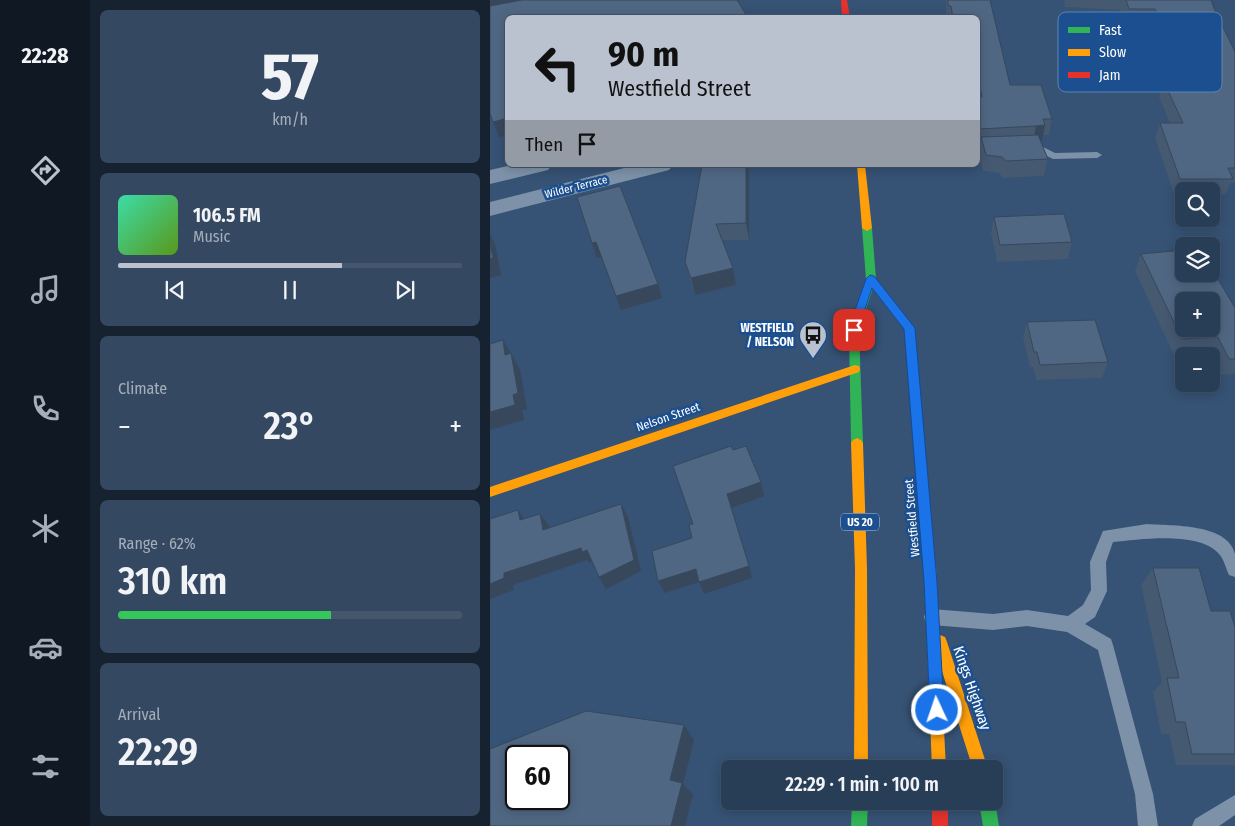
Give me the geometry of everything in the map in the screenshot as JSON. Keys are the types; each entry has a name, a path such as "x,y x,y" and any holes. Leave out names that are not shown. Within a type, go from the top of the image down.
{"main road":[{"path":"844,0 846,15"},
{"name":"US 20","path":"861,167 870,279 854,330 861,570 861,760"},
{"name":"Westfield Street","path":"870,279 909,328 932,617 939,760"},
{"name":"Nelson Street","path":"490,492 855,368"},
{"name":"Kings Highway","path":"932,617 978,760"},
{"path":"858,826 859,810"},
{"path":"940,810 940,826"},
{"path":"988,810 991,826"}],"street":[{"path":"490,177 532,167"},
{"name":"Wilder Terrace","path":"490,209 654,167"}],"lane":[{"path":"1017,148 1037,146 1053,156 1097,155"},
{"path":"1070,624 1089,611 1099,591 1098,562 1108,536 1147,531 1205,535 1225,549 1235,570"},
{"path":"932,617 992,622 1027,618 1070,624 1104,645 1144,794 1148,826"},
{"path":"1202,826 1235,804"}],"building":[{"path":"522,0 737,0 746,15 505,15 505,119 493,122 490,113 490,6"},
{"path":"948,0 990,0 1010,85 1041,85 1052,119 1043,119 1045,125 980,129 980,97 982,97 980,86 980,15 952,15 951,6 948,6"},
{"path":"1126,0 1211,0 1215,12 1156,12 1155,9 1129,9"},
{"path":"1222,25 1235,52 1235,168 1228,168 1233,179 1180,179 1160,123 1183,123 1169,92 1222,92"},
{"path":"1038,135 1048,159 1006,161 1002,157 986,155 981,137"},
{"path":"702,167 746,167 746,223 716,224 733,268 691,278 685,262"},
{"path":"620,186 658,284 616,296 596,242 592,243 577,197"},
{"path":"1064,214 1072,242 1000,245 994,217"},
{"path":"490,244 493,258 490,259"},
{"path":"1175,251 1175,282 1220,282 1235,308 1235,359 1229,359 1218,337 1220,337 1220,292 1175,292 1175,324 1141,254"},
{"path":"1095,320 1108,362 1040,365 1037,352 1034,352 1027,322"},
{"path":"1181,337 1218,337 1182,339"},
{"path":"503,340 505,355 511,353 518,393 513,395 515,405 490,412 490,344"},
{"path":"731,446 733,450 746,446 761,482 727,494 749,566 699,582 696,569 658,581 652,551 692,538 689,525 693,524 673,466"},
{"path":"621,504 634,560 599,577 587,550 582,552 581,548 504,573 504,578 490,584 490,519 518,510 520,520 540,514 543,530"},
{"path":"1153,568 1199,568 1211,611 1230,611 1235,627 1235,754 1192,754 1185,722 1176,722 1167,678 1179,678"},
{"path":"586,711 684,725 670,780 682,783 671,826 490,826 490,749"}],"traffic: fast":[{"path":"857,443 854,330 871,279 867,228"},
{"path":"859,826 860,810"},
{"path":"988,810 991,826"}],"traffic: slow":[{"path":"861,167 867,228"},
{"path":"490,492 855,369"},
{"path":"857,443 861,569 861,760"},
{"path":"930,567 939,760"},
{"path":"940,642 978,760"}],"traffic: jam":[{"path":"844,0 846,15"},
{"path":"871,279 909,328 930,567"},
{"path":"940,810 940,826"}],"place":[{"name":"WESTFIELD / NELSON","path":"813,359"}],"route":[{"path":"854,330 870,279 909,328 931,582 937,710"}]}
